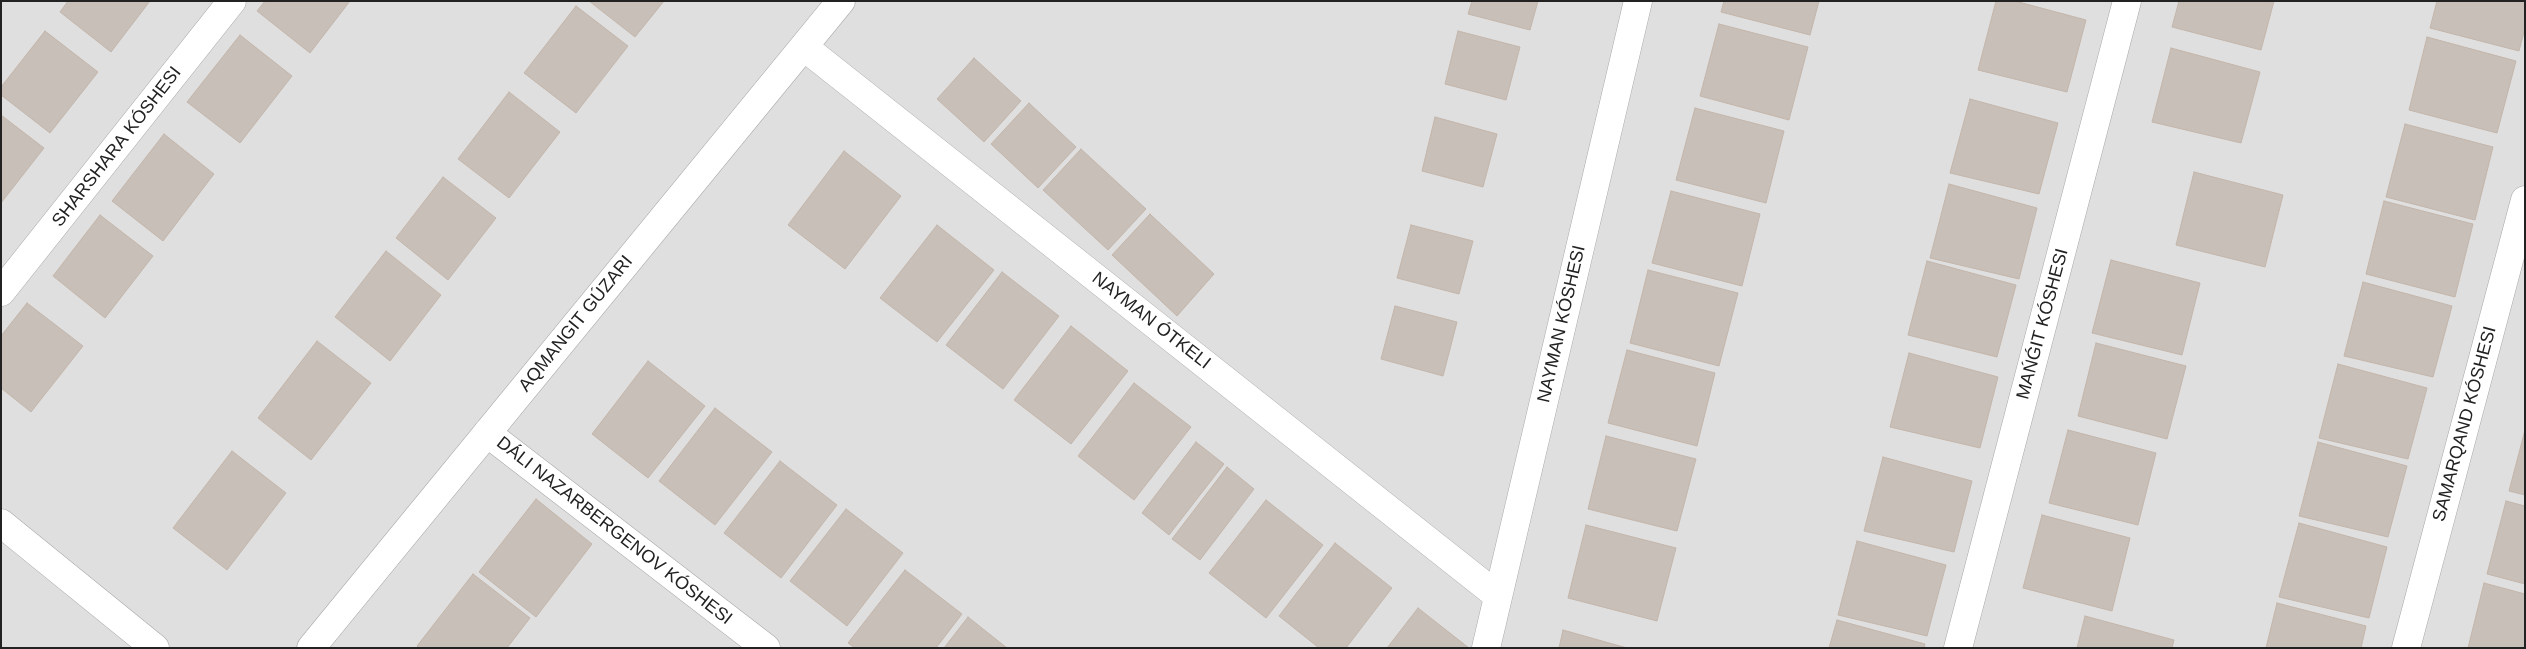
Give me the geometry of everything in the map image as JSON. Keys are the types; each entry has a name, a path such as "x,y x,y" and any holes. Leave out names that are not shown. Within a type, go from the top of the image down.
{"street":[{"name":"SHARSHARA KÓSHESI","path":"1,292 232,1"},
{"path":"311,648 841,1"},
{"name":"NAYMAN KÓSHESI","path":"1486,648 1638,1"},
{"path":"1958,648 2127,1"},
{"name":"NAYMAN ÓTKELI","path":"804,46 1498,596"},
{"name":"SAMARQAND KÓSHESI","path":"2406,648 2525,200"},
{"name":"DÁLI NAZARBERGENOV KÓSHESI","path":"487,433 766,648"},
{"path":"1,523 155,648"}],"shaded area":[{"path":"1,1 2525,1 2525,648 1,648"}],"building":[{"path":"68,1 150,1 111,52 60,12"},
{"path":"265,1 350,1 310,53 257,11"},
{"path":"589,1 664,1 635,37"},
{"path":"1472,1 1538,1 1530,30 1468,14"},
{"path":"1724,1 1819,1 1810,35 1721,12"},
{"path":"1996,1 2015,1 2086,20 2067,92 1978,70"},
{"path":"2179,1 2274,1 2261,50 2172,27"},
{"path":"2437,1 2525,1 2525,28 2519,51 2430,28"},
{"path":"576,6 628,46 576,113 524,73"},
{"path":"1719,24 1808,47 1789,120 1700,96"},
{"path":"45,31 98,72 50,133 1,95 1,87"},
{"path":"1458,31 1520,47 1506,100 1445,84"},
{"path":"240,35 292,76 240,143 187,102"},
{"path":"2427,37 2516,61 2497,133 2409,110"},
{"path":"2171,48 2260,72 2241,143 2152,122"},
{"path":"974,58 1021,101 984,142 937,99"},
{"path":"509,92 560,132 509,198 458,159"},
{"path":"1970,99 2058,123 2039,194 1950,173"},
{"path":"1029,103 1076,147 1038,188 991,144"},
{"path":"1695,108 1784,131 1766,203 1676,180"},
{"path":"1,115 44,148 1,203"},
{"path":"1435,117 1497,134 1483,187 1422,171"},
{"path":"2405,124 2493,147 2475,220 2386,197"},
{"path":"164,134 214,174 163,241 112,201"},
{"path":"1081,149 1146,209 1108,250 1043,190"},
{"path":"844,151 901,196 845,269 788,225"},
{"path":"2194,172 2283,195 2265,267 2176,245"},
{"path":"443,177 496,218 448,280 396,238"},
{"path":"1949,184 2037,208 2019,279 1930,258"},
{"path":"1671,191 1760,214 1742,286 1652,263"},
{"path":"2384,201 2473,224 2455,297 2366,274"},
{"path":"1150,214 1214,274 1177,316 1112,255"},
{"path":"100,215 153,256 105,318 53,276"},
{"path":"937,225 994,270 937,342 880,298"},
{"path":"1411,225 1473,241 1459,294 1397,278"},
{"path":"386,251 441,295 390,361 335,317"},
{"path":"2111,260 2200,283 2182,355 2092,333"},
{"path":"1927,261 2016,285 1997,357 1908,335"},
{"path":"1648,270 1738,293 1719,366 1630,343"},
{"path":"1002,272 1059,316 1003,389 946,345"},
{"path":"2363,282 2452,306 2433,377 2344,356"},
{"path":"27,303 83,346 31,412 1,388 1,336"},
{"path":"1395,306 1457,322 1443,376 1381,359"},
{"path":"1071,326 1128,371 1071,444 1014,400"},
{"path":"317,341 371,383 311,460 258,418"},
{"path":"2096,343 2186,366 2167,439 2078,416"},
{"path":"1627,350 1715,373 1697,446 1608,423"},
{"path":"1909,353 1998,377 1980,448 1890,427"},
{"path":"648,361 705,406 648,478 592,434"},
{"path":"2338,364 2427,388 2408,459 2319,438"},
{"path":"1134,383 1191,427 1134,500 1078,456"},
{"path":"715,408 772,452 715,525 659,481"},
{"path":"2068,430 2156,453 2138,525 2049,503"},
{"path":"2525,430 2525,495 2509,491"},
{"path":"1606,436 1696,459 1677,531 1588,509"},
{"path":"1196,442 1224,464 1169,535 1142,513"},
{"path":"2318,442 2407,466 2388,537 2299,516"},
{"path":"232,451 286,493 227,570 173,528"},
{"path":"1883,457 1972,481 1954,552 1864,531"},
{"path":"780,461 837,505 781,578 724,533"},
{"path":"1227,467 1254,489 1200,560 1172,539"},
{"path":"536,499 592,544 536,617 479,572"},
{"path":"1266,500 1323,545 1266,618 1209,573"},
{"path":"2506,501 2525,506 2525,584 2487,574"},
{"path":"846,509 903,553 847,626 790,581"},
{"path":"2042,515 2130,538 2112,611 2023,588"},
{"path":"2299,523 2387,547 2369,618 2279,597"},
{"path":"1586,525 1676,548 1657,621 1568,598"},
{"path":"1857,541 1946,565 1927,636 1838,615"},
{"path":"1335,543 1392,588 1346,648 1319,648 1279,616"},
{"path":"905,570 962,614 936,648 855,648 848,643"},
{"path":"473,574 530,618 507,648 419,648 417,646"},
{"path":"2484,583 2525,594 2525,648 2468,648"},
{"path":"2277,603 2366,626 2361,648 2266,648"},
{"path":"1418,608 1469,648 1387,648"},
{"path":"2085,616 2174,640 2172,648 2077,648"},
{"path":"968,617 1007,648 944,648"},
{"path":"1837,620 1925,644 1924,648 1829,648"},
{"path":"1563,630 1627,648 1559,648"}]}
